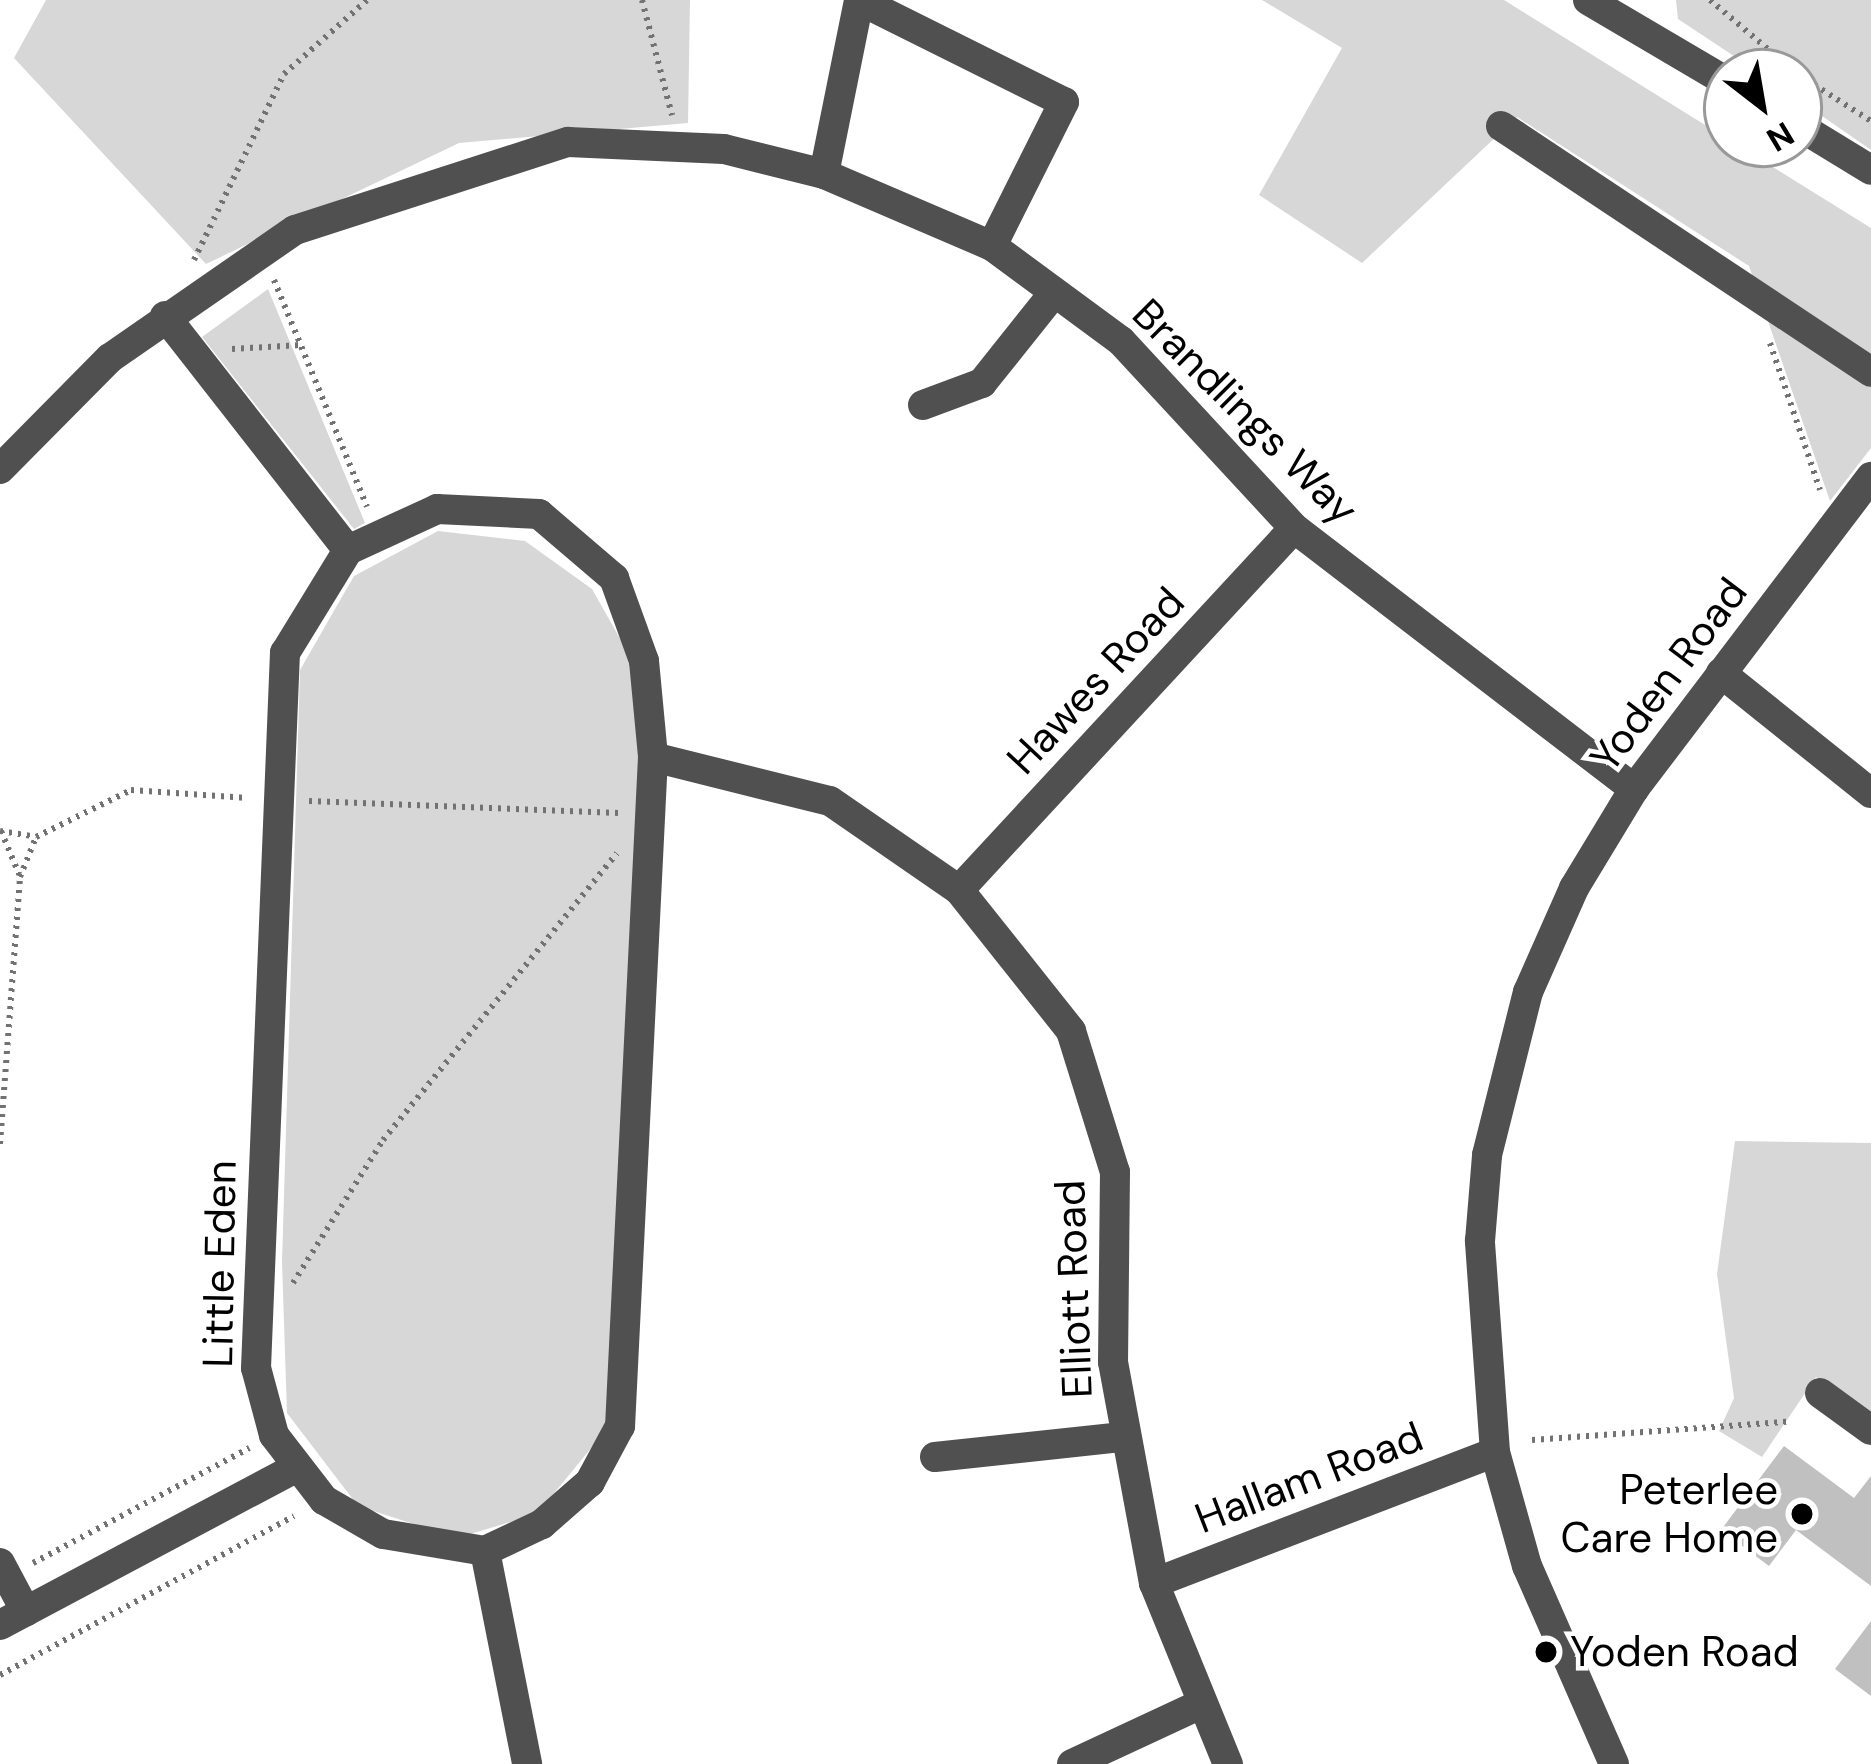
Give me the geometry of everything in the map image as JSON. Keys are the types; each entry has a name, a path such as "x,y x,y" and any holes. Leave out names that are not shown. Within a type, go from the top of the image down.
{"street":[{"path":"824,174 859,0 1064,102 992,246"},
{"path":"1603,4 1703,67"},
{"path":"1501,126 1749,284 1871,372"},
{"path":"1823,141 1871,170"},
{"name":"Brandlings Way","path":"0,470 165,316 295,230 568,142 681,147 824,174 992,246 1121,340 1294,528 1634,789"},
{"path":"923,405 982,383 1053,294"},
{"path":"165,316 348,550"},
{"name":"Yoden Road","path":"1614,1764 1527,1566 1495,1452 1480,1241 1503,1076 1550,937 1634,789 1871,477"},
{"name":"Little Eden","path":"437,508 539,514 614,578 644,661 653,757 620,1426 590,1482 542,1524 485,1551 383,1534 324,1500 293,1469 274,1435 256,1368 285,653 348,550 377,532 437,508"},
{"name":"Hawes Road","path":"959,890 1294,528"},
{"path":"1721,673 1871,793"},
{"name":"Elliott Road","path":"653,757 830,801 959,890 1071,1031 1115,1172 1113,1362 1123,1437 1154,1582 1228,1764"},
{"path":"1820,1393 1871,1430"},
{"path":"935,1457 1123,1437"},
{"name":"Hallam Road","path":"1154,1582 1495,1452"},
{"path":"4,1570 13,1619 293,1469"},
{"path":"485,1551 527,1764"},
{"path":"1072,1764 1201,1704"}],"path":[{"path":"165,316 284,74 367,0"},
{"path":"642,0 681,147"},
{"path":"1710,0 1767,48"},
{"path":"1823,90 1871,121"},
{"path":"262,252 377,532"},
{"path":"1749,284 1832,527"},
{"path":"193,351 301,345"},
{"path":"0,831 36,836 130,790 648,814"},
{"path":"284,1303 383,1140 648,814"},
{"path":"0,831 20,877"},
{"path":"0,1144 20,877 36,836"},
{"path":"1532,1440 1786,1422"},
{"path":"4,1570 274,1435"},
{"path":"0,1675 324,1500"}],"shaded area":[{"path":"46,0 690,0 688,123 459,143 206,264 14,58"},
{"path":"1262,0 1504,0 1703,124 1703,168 1774,168 1871,228 1871,448 1830,501 1749,266 1517,117 1362,263 1259,195 1342,48"},
{"path":"1676,0 1871,0 1871,150 1823,117 1823,48 1722,48 1678,19"},
{"path":"268,289 365,523 354,529 202,337"},
{"path":"438,531 525,541 592,589 635,665 640,773 606,1430 537,1514 457,1538 358,1506 287,1413 282,1262 300,670 354,576"},
{"path":"1735,1141 1871,1143 1871,1415 1816,1377 1762,1457 1719,1431 1734,1398 1717,1274"}],"building":[{"name":"Peterlee Care Home","path":"1784,1446 1854,1498 1871,1476 1871,1586 1796,1530 1769,1566 1721,1530"},
{"name":"Peterlee Care Home","path":"1871,1621 1871,1696 1835,1669"}],"place":[{"name":"Peterlee Care Home","path":"1802,1514"},
{"name":"Yoden Road","path":"1546,1652"}]}
